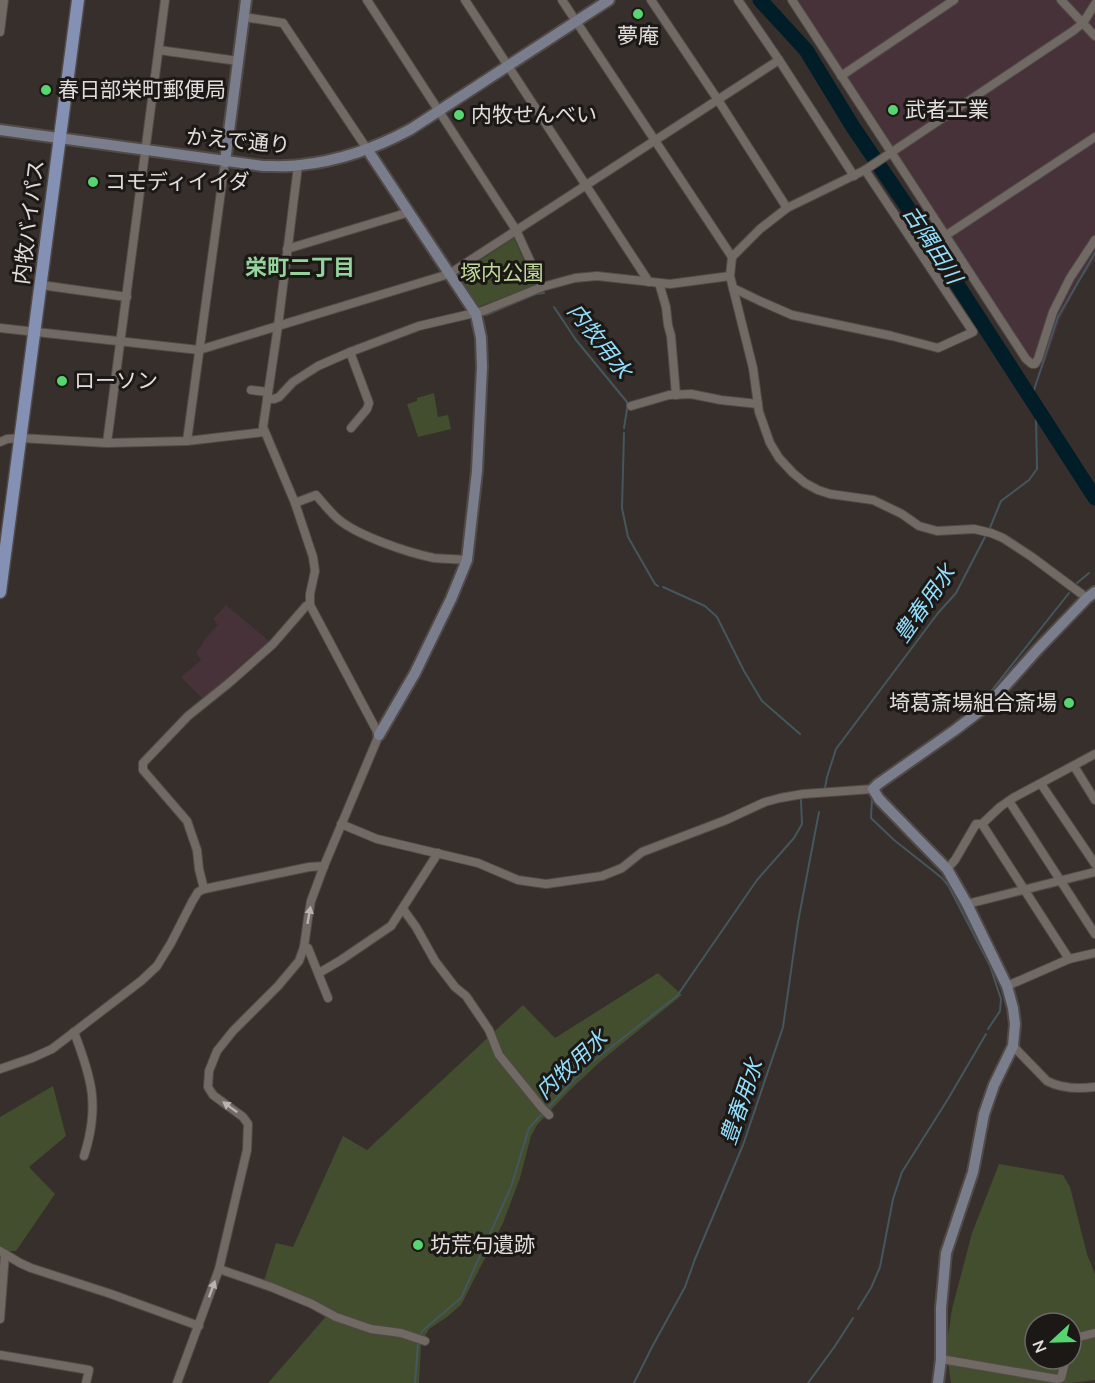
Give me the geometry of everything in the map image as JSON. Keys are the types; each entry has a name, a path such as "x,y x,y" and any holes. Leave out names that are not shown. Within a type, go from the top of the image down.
{"main road":[{"name":"内牧バイパス","path":"0,592 78,0"}],"street":[{"path":"0,32 4,0"},
{"path":"107,443 165,0"},
{"path":"187,441 246,0"},
{"path":"367,0 516,230 543,287"},
{"path":"465,0 649,282"},
{"path":"562,0 732,257"},
{"name":"かえで通り","path":"0,130 263,166 298,166 334,159 392,140 609,0"},
{"path":"651,0 787,208"},
{"path":"738,0 854,176"},
{"path":"841,76 954,0"},
{"path":"1060,0 1095,36"},
{"path":"794,1 945,236 1026,359 1032,364 1038,359 1053,312 1070,278 1095,240"},
{"path":"341,824 386,842 478,864 518,880 532,883 546,884 602,876 622,868 642,852 765,802 803,794 873,789 989,704 1038,649 1091,595 997,536 974,529 937,531 920,526 873,500 818,490 793,473 779,458 763,426 753,368 730,276 732,257 760,229 787,208 865,170 1073,31 1083,23 1095,4"},
{"path":"177,1383 219,1269 247,1150 248,1124 243,1117 213,1095 208,1088 209,1071 217,1051 233,1031 278,986 299,961 304,947 311,902 341,824 379,735 415,673 467,560 477,471 482,367 481,338 476,314 287,27 280,22 244,17"},
{"path":"159,50 238,62"},
{"path":"0,328 200,350 449,274 779,60"},
{"path":"945,236 1095,137"},
{"path":"298,166 263,427 313,557 315,571 310,605 379,735"},
{"path":"733,288 792,315 938,348 973,332 865,170"},
{"path":"286,249 408,211"},
{"path":"251,390 274,399 279,397 293,382 318,366 350,352 419,326 476,314 543,287 575,278 597,276 679,283 730,276"},
{"path":"659,283 671,336 676,395"},
{"path":"41,285 127,297"},
{"path":"350,352 369,403 367,409 351,428"},
{"path":"631,406 669,395 691,394 758,404"},
{"path":"0,442 20,438 107,443 187,441 264,432"},
{"path":"294,503 316,495 349,527 370,537 413,553 467,560"},
{"path":"204,889 197,849 187,821 143,770 143,763 188,717 273,644 306,606 310,605"},
{"path":"947,869 955,860 976,824 982,824 1009,801 1095,754"},
{"path":"1074,766 1095,800"},
{"path":"1041,784 1095,864"},
{"path":"873,789 879,799 947,869 967,904 1007,986 1015,1024 1013,1046 994,1085 984,1114 973,1172 945,1253 938,1383"},
{"path":"1009,801 1095,934"},
{"path":"982,824 1069,959"},
{"path":"319,973 391,926 438,853"},
{"path":"0,1069 52,1048 141,981 157,966 198,892 324,866"},
{"path":"967,904 1095,872"},
{"path":"403,909 435,961 466,996 489,1030 499,1055 546,1112"},
{"path":"304,947 308,948 328,998"},
{"path":"1007,986 1069,959 1095,953"},
{"path":"74,1032 90,1078 93,1096 91,1128 84,1156"},
{"path":"1013,1046 1047,1081 1081,1088 1095,1087"},
{"path":"0,1319 2,1252 31,1268 198,1326"},
{"path":"219,1269 272,1287 336,1317 371,1329 421,1340"},
{"path":"0,1355 89,1370 86,1383"},
{"path":"941,1359 1058,1379 1061,1378 1063,1371"}],"shaded area":[{"path":"796,0 1095,0 1095,260 1078,284 1061,318 1043,369 1034,364"},
{"path":"226,605 269,641 203,699 181,677 201,660 196,653 218,625 213,619"}],"green space":[{"name":"塚内公園","path":"514,238 535,285 478,307 456,276"},
{"path":"434,393 438,417 448,415 451,429 418,437 407,404"},
{"path":"658,973 682,995 602,1060 537,1125 531,1136 520,1178 503,1223 461,1305 429,1329 421,1344 419,1383 268,1383 329,1313 263,1284 276,1243 293,1247 343,1136 367,1150 523,1005 555,1038"},
{"path":"53,1086 66,1136 29,1167 55,1194 16,1251 0,1251 0,1117"},
{"path":"999,1164 1063,1175 1070,1187 1087,1254 1095,1274 1095,1380 1071,1383 951,1383 946,1349 952,1309 972,1233"}],"water":[{"path":"570,1063 574,1069 558,1092 554,1094 550,1092 546,1083 556,1070"}],"waterway":[{"name":"古隅田川","path":"760,0 806,50 853,127 908,208 1095,498"},
{"name":"古隅田川","path":"989,530 1001,501 1029,480 1037,469 1036,418 1031,399 1058,317 1095,253"},
{"path":"486,315 536,294 544,293"},
{"name":"内牧用水","path":"554,307 576,340 627,402 624,428"},
{"name":"内牧用水","path":"624,433 622,508 628,537 658,586"},
{"name":"豊春用水","path":"825,788 836,749 938,613 956,593 986,535"},
{"name":"豊春用水","path":"1077,583 1089,573"},
{"name":"内牧用水","path":"663,587 705,606 717,617 762,701 800,734"},
{"name":"豊春用水","path":"973,710 988,695 1069,593"},
{"name":"豊春用水","path":"872,799 871,818 894,840 942,878 949,887 990,966 1001,999 1000,1011 988,1029"},
{"name":"内牧用水","path":"415,1383 418,1343 422,1331 461,1298 511,1187 529,1128 587,1066 677,996 757,880 794,838 802,824 801,800"},
{"name":"豊春用水","path":"634,1383 685,1287 743,1145 783,1027 798,922 819,812"},
{"name":"豊春用水","path":"858,1309 880,1267 893,1199 902,1172 986,1034"},
{"name":"豊春用水","path":"808,1383 853,1318"}],"place":[{"name":"夢庵","path":"638,14"},
{"name":"春日部栄町郵便局","path":"46,90"},
{"name":"武者工業","path":"893,110"},
{"name":"内牧せんべい","path":"459,115"},
{"name":"コモディイイダ","path":"93,182"},
{"name":"ローソン","path":"62,381"},
{"name":"埼葛斎場組合斎場","path":"1069,703"},
{"name":"坊荒句遺跡","path":"418,1245"}],"district":[{"name":"栄町二丁目","path":"300,268"}]}
